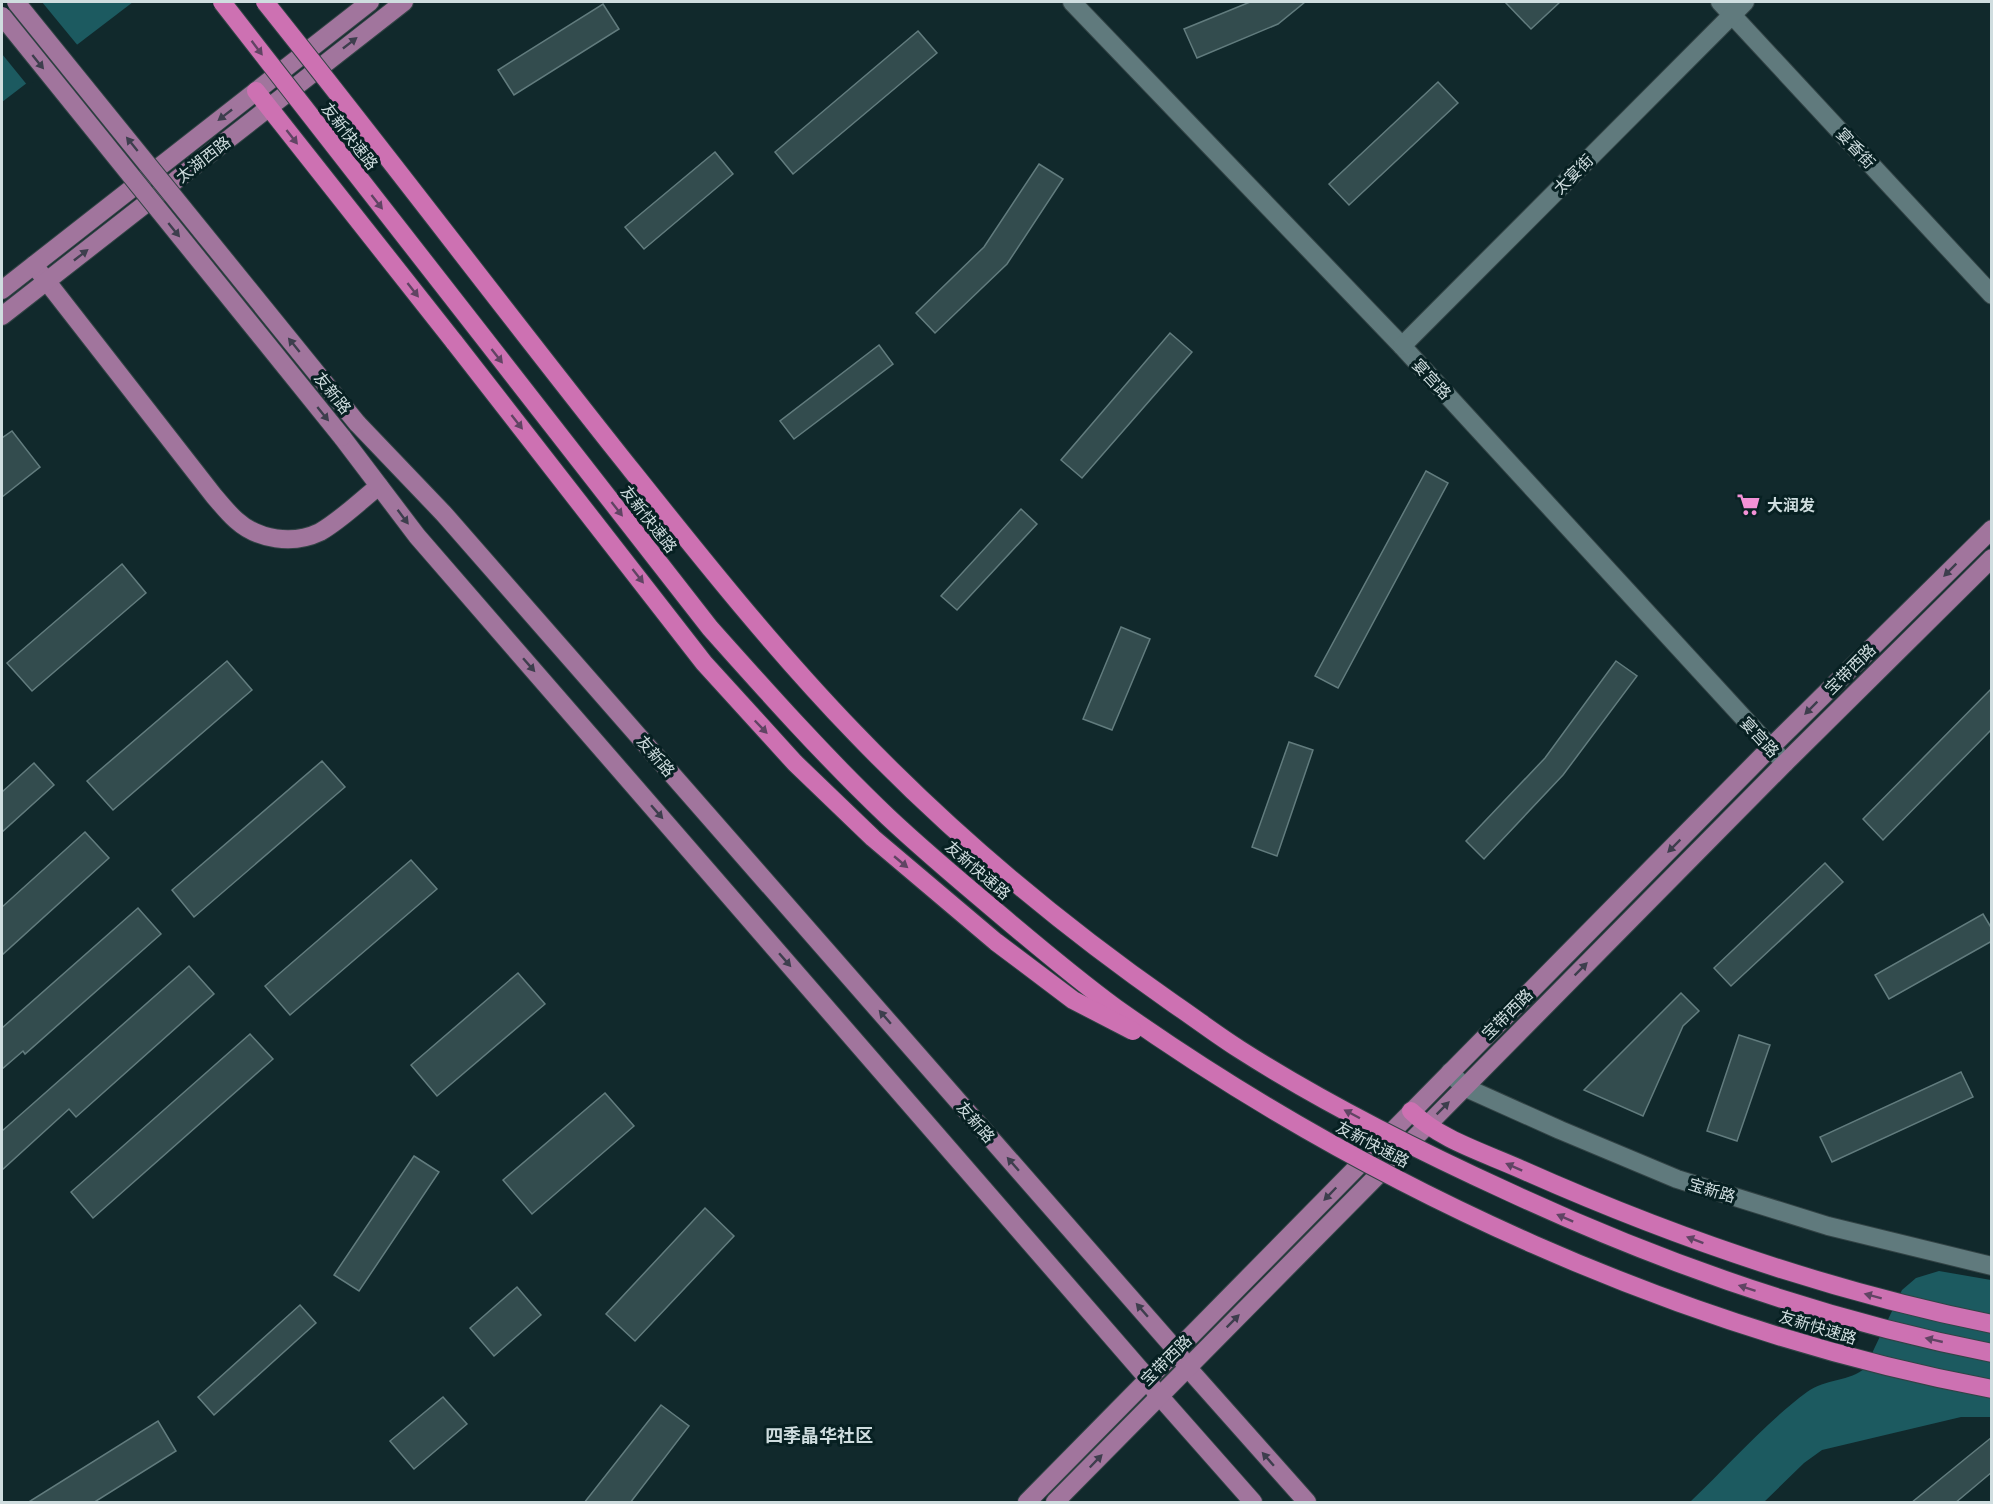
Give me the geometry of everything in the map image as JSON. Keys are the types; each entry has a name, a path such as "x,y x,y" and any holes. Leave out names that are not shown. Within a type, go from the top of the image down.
{"highway":[{"name":"友新快速路","path":"222,2 710,628 766,690 889,817 1028,939 1114,1006 1308,1132 1406,1184 1543,1248 1703,1311 1789,1339 1865,1361 1992,1389"},
{"name":"友新快速路","path":"265,2 741,607 856,735 980,855 1053,915 1139,980 1237,1048 1326,1101 1437,1159 1564,1218 1720,1279 1797,1305 1866,1324 1992,1353"},
{"path":"256,91 651,592 704,663 747,712 836,803 916,875 1042,978 1073,1000 1219,1076"},
{"path":"1411,1111 1425,1126 1535,1176 1715,1248 1790,1272 1936,1312 1992,1324"}],"main road":[{"name":"友新路","path":"16,2 357,423 444,514 1176,1350 1187,1367 1307,1503"},
{"name":"太湖西路","path":"2,290 370,2"},
{"name":"太湖西路","path":"2,316 404,2"},
{"name":"友新路","path":"2,16 342,437 417,536 1253,1503"},
{"path":"34,265 214,496 245,527 270,538 298,539 308,536 332,524 379,486"},
{"name":"宝带西路","path":"1027,1503 1770,748 1992,529"},
{"name":"宝带西路","path":"1055,1503 1425,1126 1992,558"}],"street":[{"name":"宴宫路","path":"1072,2 1402,346 1785,763"},
{"name":"太宴街","path":"1402,346 1732,6"},
{"name":"宴香街","path":"1732,6 1992,295"},
{"name":"宝新路","path":"1450,1072 1464,1087 1677,1179 1828,1226 1992,1266"}],"water":[{"path":"2,2 133,2 2,102"},
{"path":"1939,1271 1991,1280 1991,1417 1961,1417 1822,1450 1804,1463 1764,1502 1690,1502 1791,1404 1814,1388 1853,1375 1865,1368 1902,1290 1916,1278"}],"pier":[{"path":"2,2 42,2 79,47 28,86 2,54"}],"building":[{"path":"1250,2 1305,2 1278,24 1197,58 1184,29"},
{"path":"1505,2 1560,2 1531,29"},
{"path":"603,4 619,29 514,95 498,70"},
{"path":"918,31 937,53 793,174 775,152"},
{"path":"1438,82 1458,103 1349,205 1329,184"},
{"path":"715,152 733,174 644,249 625,227"},
{"path":"1039,164 1063,179 1007,264 935,333 916,313 984,247"},
{"path":"1170,333 1192,352 1082,478 1061,460"},
{"path":"879,345 893,364 794,439 780,421"},
{"path":"12,431 40,467 2,497 2,438"},
{"path":"1426,471 1448,483 1338,688 1315,676"},
{"path":"1021,509 1037,524 957,610 941,596"},
{"path":"122,564 146,593 32,691 7,663"},
{"path":"1121,627 1150,639 1112,730 1083,719"},
{"path":"227,661 252,690 113,810 87,781"},
{"path":"1616,661 1637,676 1563,775 1484,859 1466,841 1545,758"},
{"path":"1992,688 1992,729 1883,840 1863,819"},
{"path":"1289,742 1313,750 1277,856 1252,847"},
{"path":"322,761 345,787 194,917 172,890"},
{"path":"34,763 54,785 2,832 2,792"},
{"path":"85,832 109,858 2,955 2,907"},
{"path":"411,860 437,889 290,1015 265,986"},
{"path":"1825,863 1843,882 1731,986 1714,968"},
{"path":"138,908 161,934 25,1054 23,1051 2,1069 2,1028"},
{"path":"1983,914 1992,929 1992,941 1889,999 1875,975"},
{"path":"189,966 214,994 76,1117 69,1109 2,1170 2,1131"},
{"path":"518,973 545,1004 437,1096 411,1065"},
{"path":"1681,993 1699,1011 1683,1026 1643,1116 1584,1090"},
{"path":"250,1034 273,1059 93,1218 71,1192"},
{"path":"1739,1035 1770,1045 1737,1141 1707,1131"},
{"path":"1961,1072 1973,1097 1832,1162 1820,1137"},
{"path":"605,1093 634,1126 532,1214 503,1180"},
{"path":"414,1156 439,1172 359,1291 334,1275"},
{"path":"705,1208 734,1236 635,1341 606,1314"},
{"path":"517,1287 541,1315 494,1356 470,1328"},
{"path":"300,1305 316,1323 214,1415 198,1397"},
{"path":"443,1397 467,1424 414,1469 390,1441"},
{"path":"661,1405 689,1426 630,1503 584,1503"},
{"path":"158,1421 176,1451 93,1503 27,1503"},
{"path":"1992,1437 1992,1472 1955,1503 1911,1503"}],"place":[{"name":"大润发","path":"1749,505"}],"district":[{"name":"四季晶华社区","path":"819,1436"}]}
